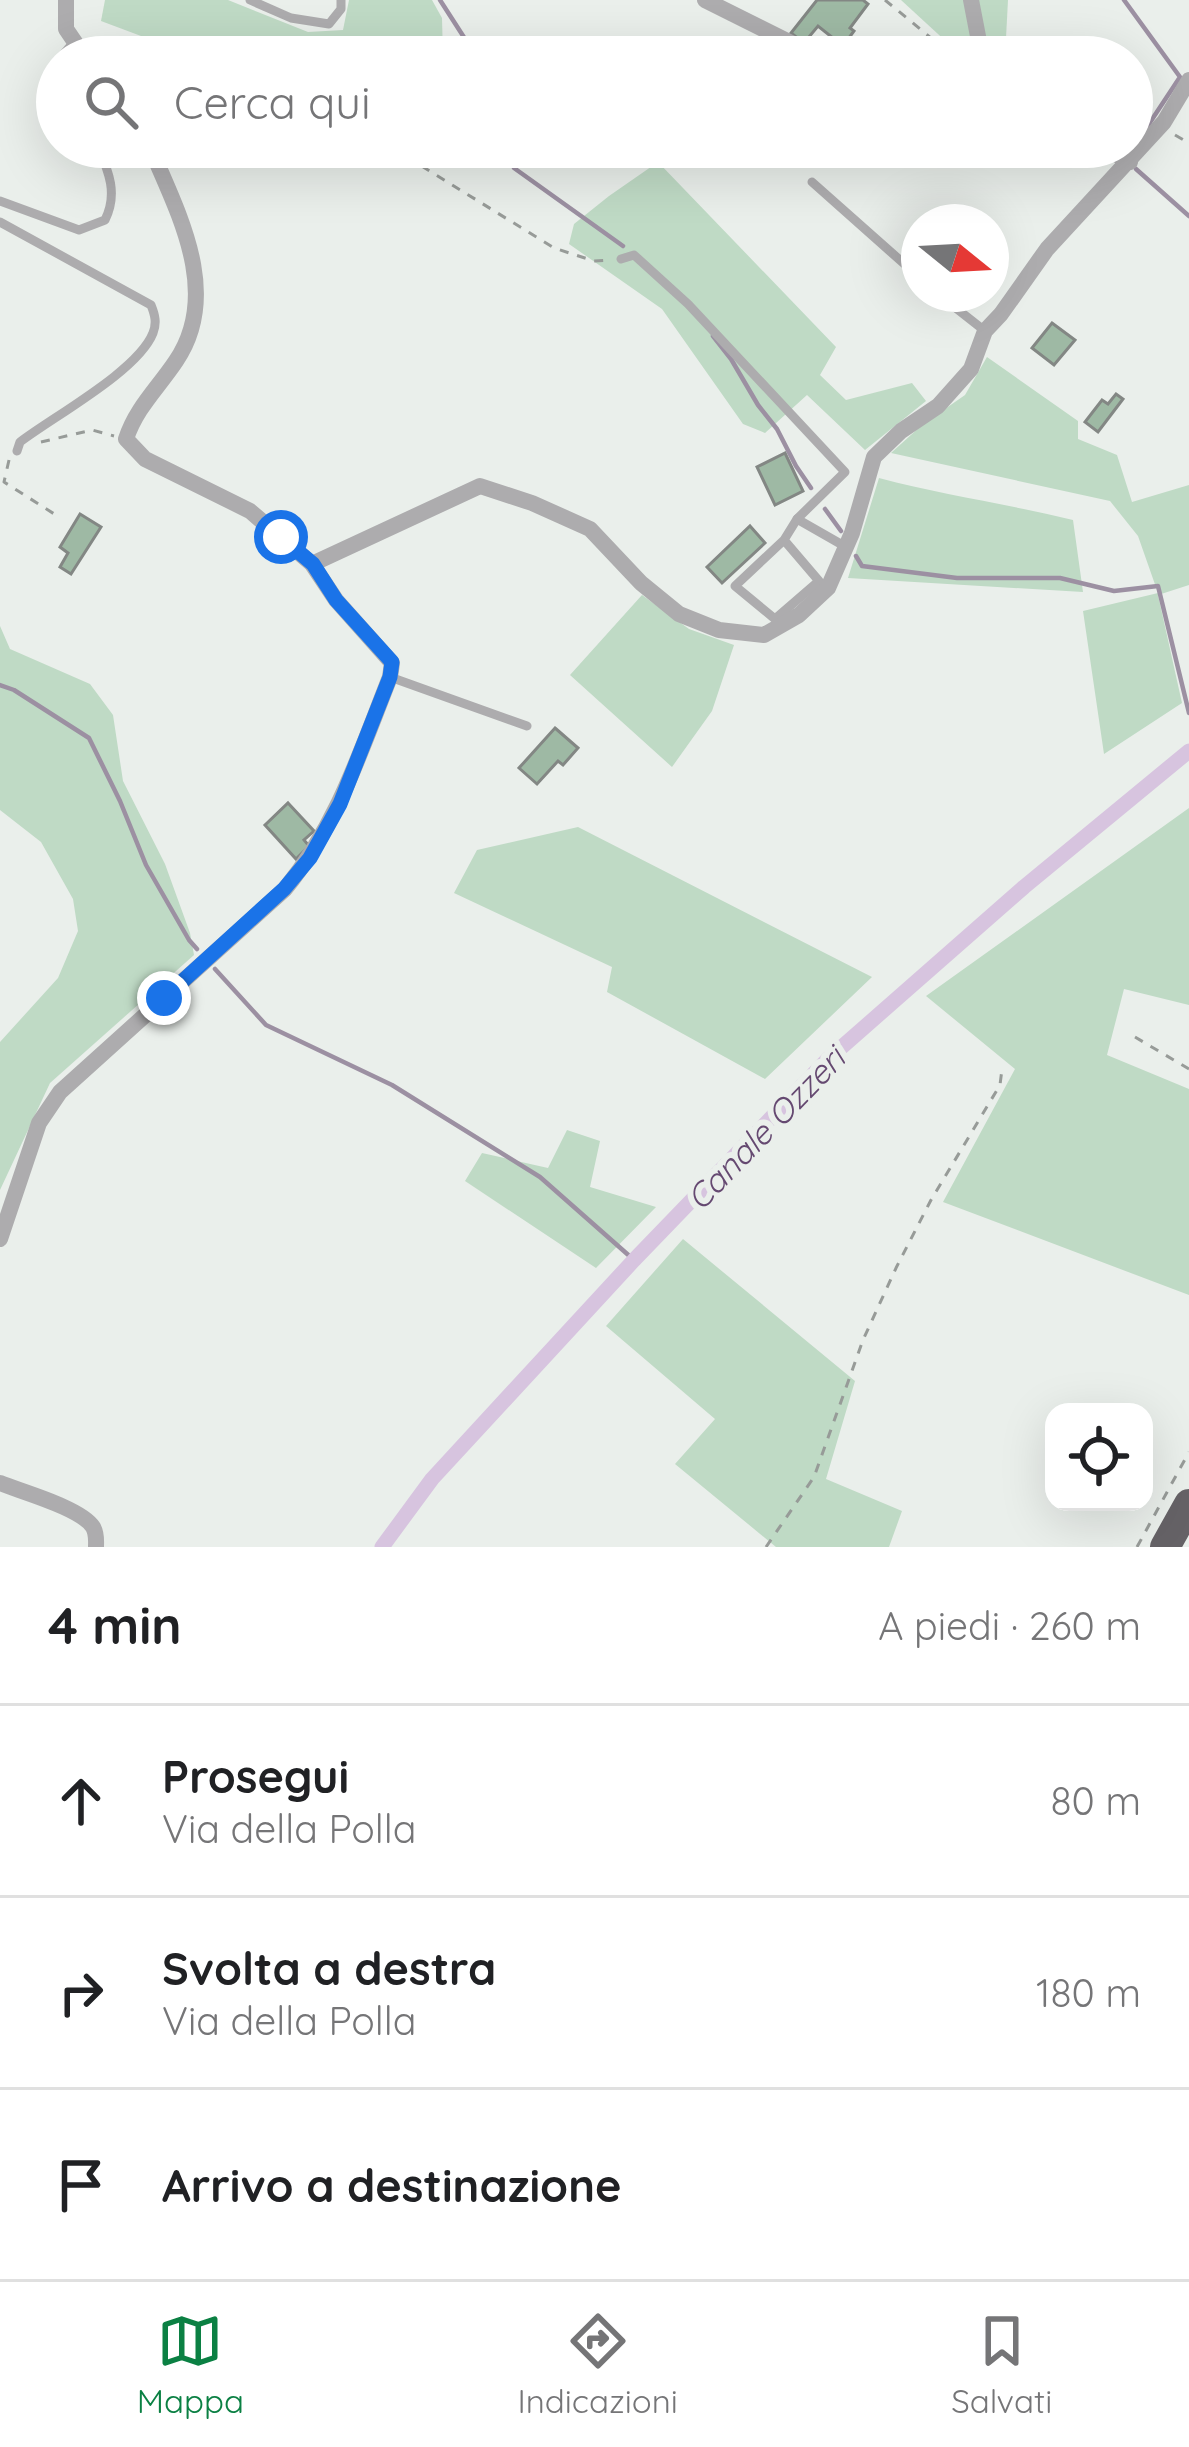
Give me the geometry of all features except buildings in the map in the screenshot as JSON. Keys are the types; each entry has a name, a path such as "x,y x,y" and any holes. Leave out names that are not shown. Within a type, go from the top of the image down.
{"highway":[{"path":"1166,1547 1189,1504"}],"street":[{"path":"65,0 66,29 71,36"},
{"path":"705,0 777,36"},
{"path":"971,0 978,36"},
{"path":"1153,136 1189,80"},
{"path":"0,1239 38,1123 60,1092 284,889 310,858 340,804 390,677 392,662 336,600 313,564 250,511 145,459 126,440 132,420 178,359 198,302 188,237 159,168"},
{"path":"313,564 480,486 590,529 641,583 679,614 718,630 764,635 799,615 828,588 846,548 874,457 938,406 971,369 985,331 1047,249 1124,168"},
{"path":"0,1483 76,1514 92,1525 96,1547"}],"lane":[{"path":"250,0 291,18 329,24 340,9 340,0"},
{"path":"0,201 79,230 105,220 113,203 107,168"},
{"path":"812,182 901,261"},
{"path":"0,222 151,305 155,317 154,331 132,362 20,442 17,451"},
{"path":"621,259 634,255 688,304 845,472 735,586 775,619 819,581 784,540"},
{"path":"961,312 985,331"},
{"path":"797,520 846,548"},
{"path":"390,677 527,726"}],"path":[{"path":"885,0 929,36"},
{"path":"425,168 554,248 594,261 621,259"},
{"path":"59,517 4,482 11,452 92,430 126,440"},
{"path":"1135,1037 1189,1070"},
{"path":"766,1547 814,1477 863,1340 896,1268 1000,1085 1002,1069"},
{"path":"1137,1547 1189,1452"}],"green space":[{"path":"105,0 228,0 308,32 343,30 349,0 432,0 442,18 442,36 141,36 101,21"},
{"path":"901,0 1008,0 1006,36 940,36"},
{"path":"649,168 664,168 836,347 820,375 846,400 912,383 926,401 865,450 807,395 765,433 743,424 662,309 569,244 574,224"},
{"path":"987,357 1078,421 1078,439 1117,455 1132,502 1189,485 1189,585 1158,595 1182,703 1104,754 1083,611 1158,593 1138,536 1110,501 891,453 965,395"},
{"path":"879,478 1073,520 1083,592 848,578"},
{"path":"642,595 689,629 734,645 712,711 672,767 570,675"},
{"path":"0,626 10,649 90,684 113,715 123,781 165,864 194,955 50,1083 0,1190 0,1042 58,978 78,931 73,899 41,842 0,810"},
{"path":"1189,808 1189,1005 1124,989 1107,1055 1189,1089 1189,1295 943,1202 1015,1069 926,996"},
{"path":"578,827 872,977 765,1079 607,992 612,967 454,893 477,850"},
{"path":"567,1130 600,1141 590,1187 656,1207 596,1268 465,1181 482,1153 548,1168"},
{"path":"683,1239 855,1381 826,1479 902,1511 889,1547 776,1547 675,1464 715,1419 606,1326"}],"waterway":[{"path":"440,0 463,36"},
{"path":"1124,0 1150,36"},
{"path":"1153,40 1180,77 1153,118"},
{"path":"514,168 623,246"},
{"path":"1136,169 1189,216"},
{"path":"713,336 811,488"},
{"path":"825,509 841,531"},
{"path":"856,556 862,566 957,578 1060,578 1114,591 1158,586 1189,713"},
{"path":"0,685 89,738 146,865 197,949"},
{"name":"Canale Ozzeri","path":"382,1547 432,1479 827,1060 1024,887 1189,751"},
{"path":"215,969 266,1025 392,1085 540,1177 634,1260"}],"route":[{"path":"164,998 284,889 310,858 340,804 390,677 392,662 336,600 313,564 281,537"}]}
